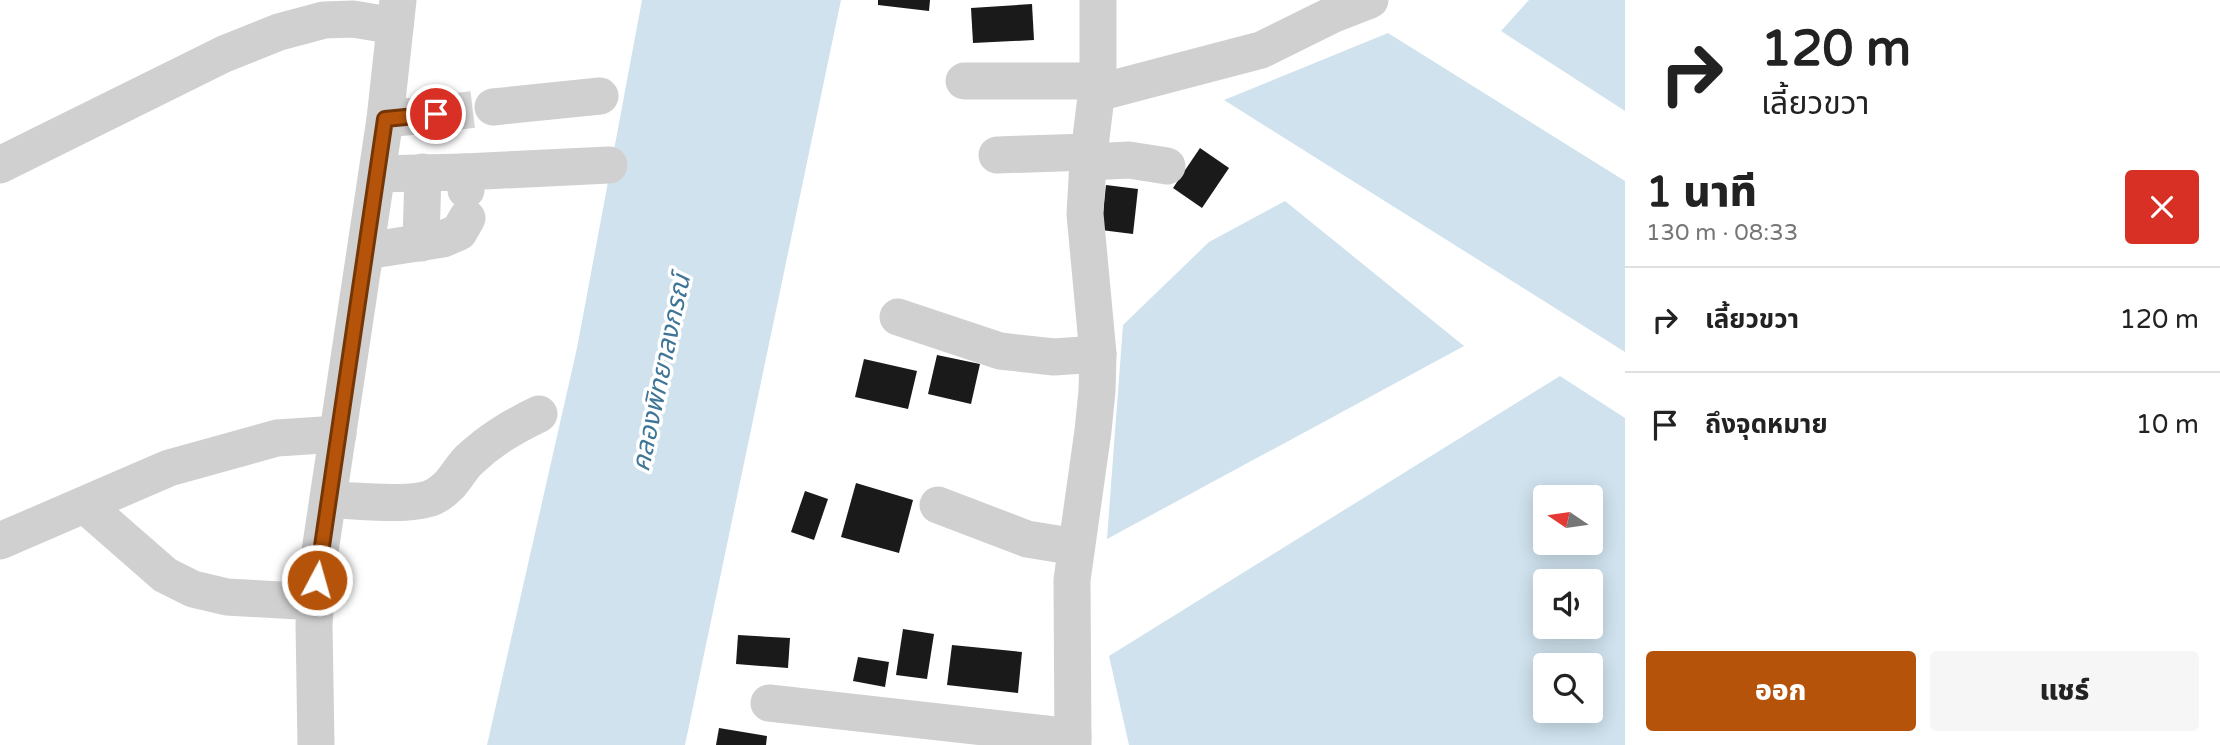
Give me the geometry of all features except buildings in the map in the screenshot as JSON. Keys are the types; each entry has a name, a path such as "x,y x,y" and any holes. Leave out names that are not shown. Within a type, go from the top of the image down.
{"street":[{"path":"769,703 1073,741 1072,580 1093,431 1098,355 1085,214 1088,157 1098,87 1098,0"},
{"path":"964,81 1098,87 1261,50 1334,14 1370,0"},
{"path":"0,165 225,54 279,32 324,20 396,13 385,119 319,558 316,602 316,745"},
{"path":"493,107 600,96"},
{"path":"385,119 436,114"},
{"path":"997,155 1088,157 1167,166"},
{"path":"377,174 423,172 466,193 609,165"},
{"path":"421,243 423,172"},
{"path":"366,251 443,239 459,232 466,193"},
{"path":"898,317 1000,351 1054,357 1098,355"},
{"path":"328,500 410,502 434,497 453,483 466,464 488,443 505,430 539,414"},
{"path":"0,541 169,468 276,438 338,434"},
{"path":"85,505 165,576 193,589 227,597 316,602"},
{"path":"938,505 1027,539 1076,547"}],"water":[{"name":"คลองพิทยาลงกรณ์","path":"642,0 841,0 685,745 487,745 577,348"},
{"path":"1529,0 1625,0 1625,111 1501,31"},
{"path":"1388,33 1625,181 1625,352 1224,100"},
{"path":"1285,201 1464,346 1107,539 1123,325 1209,242"},
{"path":"1560,376 1625,418 1625,745 1129,745 1109,656"}],"tunnel":[{"path":"436,114 493,107"}],"route":[{"path":"317,580 385,119 436,114"}]}
